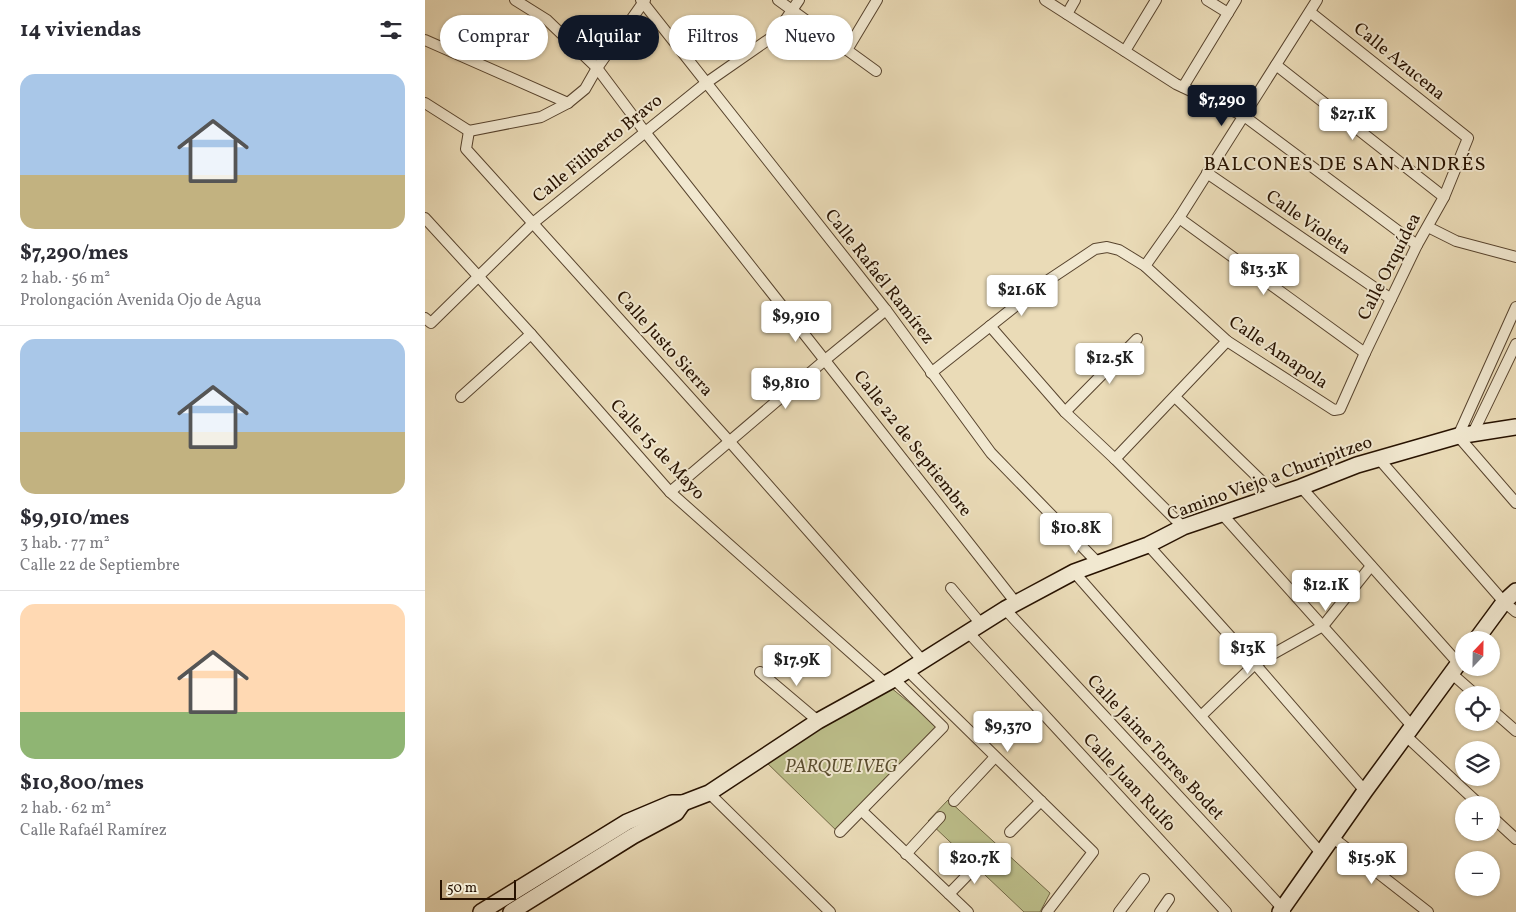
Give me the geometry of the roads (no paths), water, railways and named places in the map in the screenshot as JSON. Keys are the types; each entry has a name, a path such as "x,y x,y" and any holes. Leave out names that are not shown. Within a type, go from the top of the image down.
{"street":[{"name":"Calle 22 de Septiembre","path":"515,0 547,20 597,68 645,132 825,360 1010,606"},
{"path":"778,0 799,15"},
{"name":"Calle Filiberto Bravo","path":"428,321 533,223 706,83 775,35 799,0"},
{"path":"853,40 877,0"},
{"path":"1045,0 1176,84 1244,116 1417,246"},
{"path":"1067,14 1075,0"},
{"path":"1125,51 1156,0"},
{"path":"1207,0 1228,13"},
{"path":"1183,87 1236,0"},
{"path":"1145,266 1179,218 1317,0"},
{"path":"425,103 469,131 541,117 568,103 585,89 597,68 643,1"},
{"name":"Calle Rafaél Ramírez","path":"643,1 886,310 991,453 1098,563"},
{"name":"Calle Azucena","path":"1310,12 1468,138"},
{"path":"425,40 568,103"},
{"path":"853,54 876,71"},
{"path":"1276,65 1444,197"},
{"name":"Calle Justo Sierra","path":"469,131 466,149 730,442 922,660"},
{"name":"Calle Orquídea","path":"1339,409 1417,246 1444,197 1468,138"},
{"name":"Calle Violeta","path":"1207,173 1391,299"},
{"name":"Calle 15 de Mayo","path":"425,218 531,334 670,492 943,727 862,811"},
{"path":"1179,218 1365,353"},
{"path":"1428,226 1456,241 1516,257"},
{"name":"Calle Amapola","path":"989,326 1047,281 1095,249 1107,247 1119,250 1145,266 1227,341 1334,410 1339,409"},
{"path":"1466,434 1491,362 1516,307"},
{"path":"670,492 886,310"},
{"path":"931,373 989,326 1065,412 1183,527"},
{"path":"461,397 531,334"},
{"path":"1065,412 1137,340"},
{"path":"1115,459 1227,341"},
{"path":"1466,434 1516,344"},
{"path":"1491,362 1504,368"},
{"path":"1175,397 1276,495"},
{"name":"Camino Viejo a Churipitzeo","path":"481,912 627,822 672,803 683,803 709,793 818,721 889,681 1010,606 1074,572 1148,546 1183,527 1379,459 1466,434 1516,427"},
{"path":"1466,434 1516,503"},
{"path":"1379,459 1504,602 1516,612"},
{"path":"1301,487 1455,661"},
{"path":"1221,514 1323,626 1409,730 1471,796"},
{"path":"1148,546 1255,664 1365,791"},
{"path":"1201,716 1255,664 1323,626 1371,566"},
{"path":"1074,572 1321,853"},
{"path":"951,588 981,624"},
{"path":"1483,631 1504,602 1516,591"},
{"name":"Calle Jaime Torres Bodet","path":"1010,606 1283,911"},
{"name":"Calle Juan Rulfo","path":"968,632 1226,912"},
{"path":"1283,911 1332,837 1455,668"},
{"path":"907,670 1093,852 1053,910"},
{"path":"760,672 818,721"},
{"path":"1500,717 1516,731"},
{"path":"954,801 995,757"},
{"path":"709,793 830,912"},
{"path":"1010,832 1041,801"},
{"name":"Camino Viejo a Churipitzeo","path":"511,912 633,836 676,813 683,803"},
{"path":"840,832 862,811 968,912"},
{"path":"906,854 940,816"},
{"path":"1500,824 1516,839"},
{"path":"1332,837 1428,912"},
{"path":"949,894 983,859"},
{"path":"1119,912 1144,879"},
{"path":"1160,912 1169,899"}],"district":[{"name":"BALCONES DE SAN ANDRÉS","path":"1345,165"}],"park label":[{"name":"PARQUE IVEG","path":"841,767"}]}
